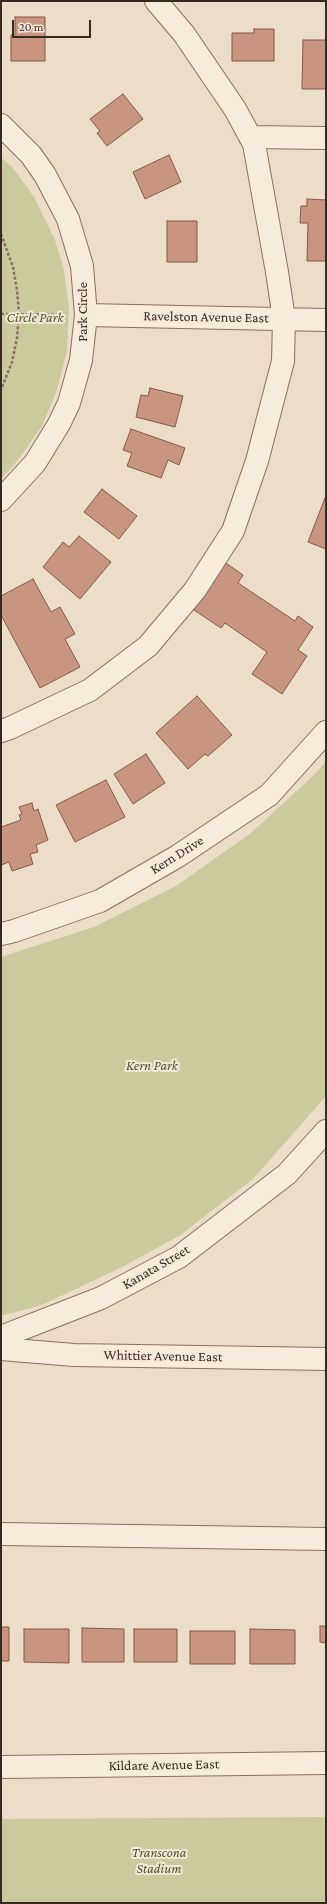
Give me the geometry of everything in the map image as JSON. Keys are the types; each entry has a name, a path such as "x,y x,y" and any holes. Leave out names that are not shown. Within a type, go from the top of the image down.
{"street":[{"path":"1,731 90,690 148,646 195,590 232,531 257,461 282,361 284,319 254,144 235,109 188,41 156,1"},
{"name":"Park Circle","path":"1,125 31,155 45,175 68,219 82,266 86,315 81,360 69,403 59,424 35,463 1,500"},
{"path":"250,137 326,138"},
{"name":"Ravelston Avenue East","path":"86,315 326,320"},
{"name":"Kern Drive","path":"1,934 14,931 100,901 178,856 269,795 326,732"},
{"name":"Kanata Street","path":"1,1337 101,1298 179,1257 287,1174 326,1130"},
{"name":"Whittier Avenue East","path":"1,1349 74,1355 326,1359"},
{"path":"1,1534 326,1540"},
{"name":"Kildare Avenue East","path":"1,1767 326,1762"}],"path":[{"path":"1,234 13,267 19,314 17,338 12,362 1,390"},
{"path":"1,314 86,315"}],"green space":[{"name":"Circle Park","path":"1,157 13,168 34,197 55,240 64,270 69,309 67,351 57,390 42,426 18,460 1,479"},
{"name":"Kern Park","path":"326,761 326,1096 253,1179 179,1236 122,1267 42,1305 1,1316 1,957 94,927 176,886 251,833 316,773"},
{"name":"Transcona Stadium","path":"326,1817 326,1903 1,1903 1,1819"}],"building":[{"path":"15,17 45,17 45,61 11,61 11,35 15,35"},
{"path":"254,29 274,29 274,61 232,61 232,33 254,33"},
{"path":"303,40 326,40 326,89 302,89"},
{"path":"123,94 143,119 107,146 97,133 100,131 90,119"},
{"path":"169,155 181,182 145,199 133,172"},
{"path":"307,199 326,200 326,261 307,261 308,223 300,223 301,206 307,206"},
{"path":"167,221 197,221 197,262 167,262"},
{"path":"150,388 183,396 175,427 136,417 141,395 148,396"},
{"path":"131,429 185,448 179,465 168,460 161,478 127,466 132,453 123,450"},
{"path":"102,489 137,516 119,539 84,512"},
{"path":"326,498 326,549 308,542"},
{"path":"79,536 111,562 80,599 43,567 63,542 69,547"},
{"path":"223,561 243,575 238,583 295,621 298,616 313,627 298,650 307,656 282,694 252,674 267,652 225,623 221,628 191,608"},
{"path":"33,579 51,612 60,607 75,634 65,639 80,667 40,688 1,615 1,596"},
{"path":"197,696 232,735 208,756 205,754 188,769 156,733"},
{"path":"146,754 165,783 133,804 114,774"},
{"path":"106,780 125,817 75,842 56,805"},
{"path":"32,803 34,811 38,809 48,840 36,845 38,852 30,854 33,864 12,871 9,862 1,865 1,827 21,820 19,815 22,814 19,807"},
{"path":"320,1626 326,1626 326,1643 320,1642"},
{"path":"1,1627 9,1627 9,1661 1,1661"},
{"path":"82,1628 124,1629 124,1662 82,1662"},
{"path":"24,1629 69,1629 69,1663 24,1662"},
{"path":"134,1629 177,1629 177,1662 134,1662"},
{"path":"250,1629 295,1630 295,1664 250,1664"},
{"path":"190,1631 235,1631 235,1664 190,1664"}]}
